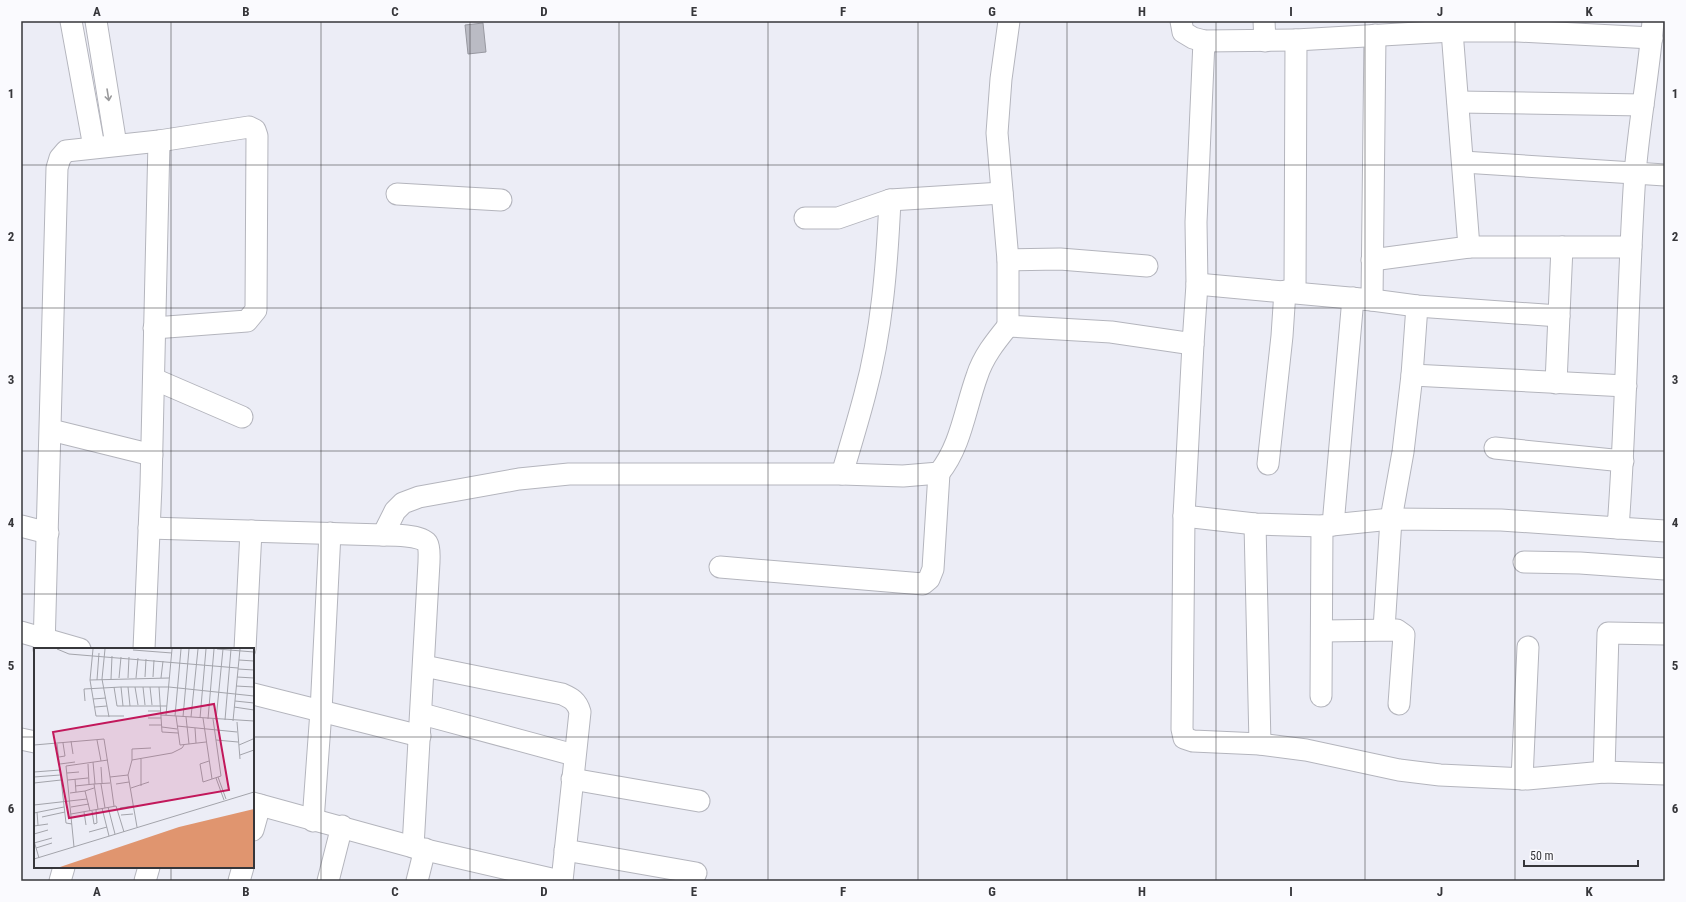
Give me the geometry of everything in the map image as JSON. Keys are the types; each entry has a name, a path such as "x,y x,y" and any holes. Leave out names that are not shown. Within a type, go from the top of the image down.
{"street":[{"path":"71,21 94,147"},
{"path":"96,21 116,145"},
{"path":"720,567 923,584 929,579 933,569 939,474 949,460 956,446 977,375 989,350 1008,326 1008,260 997,133 1001,79 1009,21"},
{"path":"1181,21 1183,32 1193,38 1204,41 1296,40 1329,29 1375,35 1396,28 1518,26 1652,30 1636,172 1631,247 1623,460 1618,528"},
{"path":"1264,21 1265,41"},
{"path":"1444,28 1458,102 1469,247"},
{"path":"1321,696 1322,631 1328,525 1362,299 1372,260 1375,35"},
{"path":"1268,464 1282,336 1290,292 1296,40"},
{"path":"1204,41 1196,222 1197,284 1184,516 1182,730 1184,738 1193,741 1260,744 1306,750 1412,772 1440,775 1522,778 1604,772 1665,774"},
{"path":"1458,102 1643,105"},
{"path":"44,644 57,168 60,158 66,151 159,141 244,128 255,130 257,136 257,305 253,315 247,321 154,328"},
{"path":"144,648 152,455 159,141"},
{"path":"1463,162 1665,175"},
{"path":"805,218 838,218 890,200 1002,193"},
{"path":"397,194 500,200"},
{"path":"842,474 866,393 879,323 887,264 890,200"},
{"path":"1556,383 1562,246"},
{"path":"1372,260 1469,247 1631,247"},
{"path":"1008,260 1060,259 1147,266"},
{"path":"1197,284 1362,299 1417,306 1559,316"},
{"path":"1384,629 1391,519 1403,452 1412,375 1417,306"},
{"path":"1008,326 1111,332 1193,344"},
{"path":"1412,375 1626,386"},
{"path":"154,378 242,417"},
{"path":"51,430 152,455"},
{"path":"1495,448 1623,460"},
{"path":"383,535 395,511 403,503 419,497 519,478 570,474 842,474 903,476 939,474"},
{"path":"1184,516 1255,524 1328,525 1391,519 1501,520 1665,530"},
{"path":"1255,524 1260,744"},
{"path":"21,526 48,533"},
{"path":"149,528 383,535 420,538 426,542 429,549 420,736 419,848 417,881"},
{"path":"245,648 252,531"},
{"path":"312,821 321,711 330,533"},
{"path":"1524,562 1580,563 1665,569"},
{"path":"1322,631 1384,629 1397,630 1404,635 1399,704"},
{"path":"21,632 44,644 73,648"},
{"path":"1604,772 1608,633 1665,634"},
{"path":"1522,778 1528,647"},
{"path":"254,821 256,804 312,821 342,826 509,875 561,881 580,712 578,704 572,699 545,690 424,666"},
{"path":"254,694 420,736"},
{"path":"422,714 574,755"},
{"path":"21,739 34,742"},
{"path":"572,779 700,801"},
{"path":"328,881 342,826"},
{"path":"565,850 696,873"},
{"path":"60,881 64,868"},
{"path":"145,881 149,868"},
{"path":"239,881 243,868"}],"building":[{"path":"483,23 486,52 468,54 465,25"}]}
